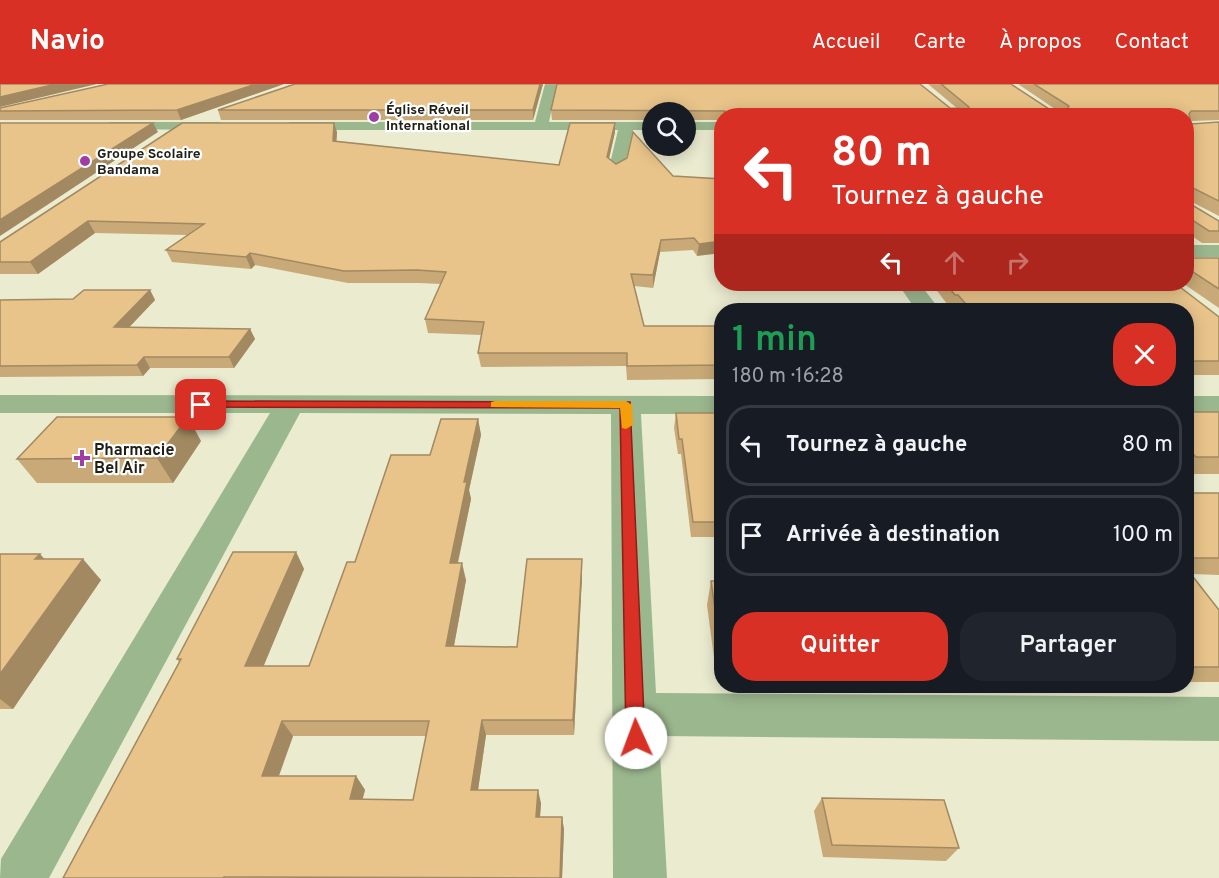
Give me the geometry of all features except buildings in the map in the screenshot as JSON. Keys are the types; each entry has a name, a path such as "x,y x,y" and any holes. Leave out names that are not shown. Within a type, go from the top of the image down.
{"street":[{"path":"541,126 551,84"},
{"path":"153,146 182,126 226,111"},
{"path":"91,126 229,126"},
{"path":"277,126 642,126"},
{"path":"617,168 626,126"},
{"path":"696,126 714,126"},
{"path":"1194,251 1219,251"},
{"path":"0,428 12,405 714,405"},
{"path":"20,878 290,405"},
{"path":"626,405 640,878"},
{"path":"1194,405 1219,405"},
{"path":"635,714 1219,719"}],"slow traffic":[{"path":"495,405 626,405 626,425"}],"place":[{"name":"Église Réveil International","path":"374,117"},
{"name":"Groupe Scolaire Bandama","path":"85,161"},
{"name":"Pharmacie Bel Air","path":"82,458"}],"route":[{"path":"201,405 626,405 636,738"}]}
